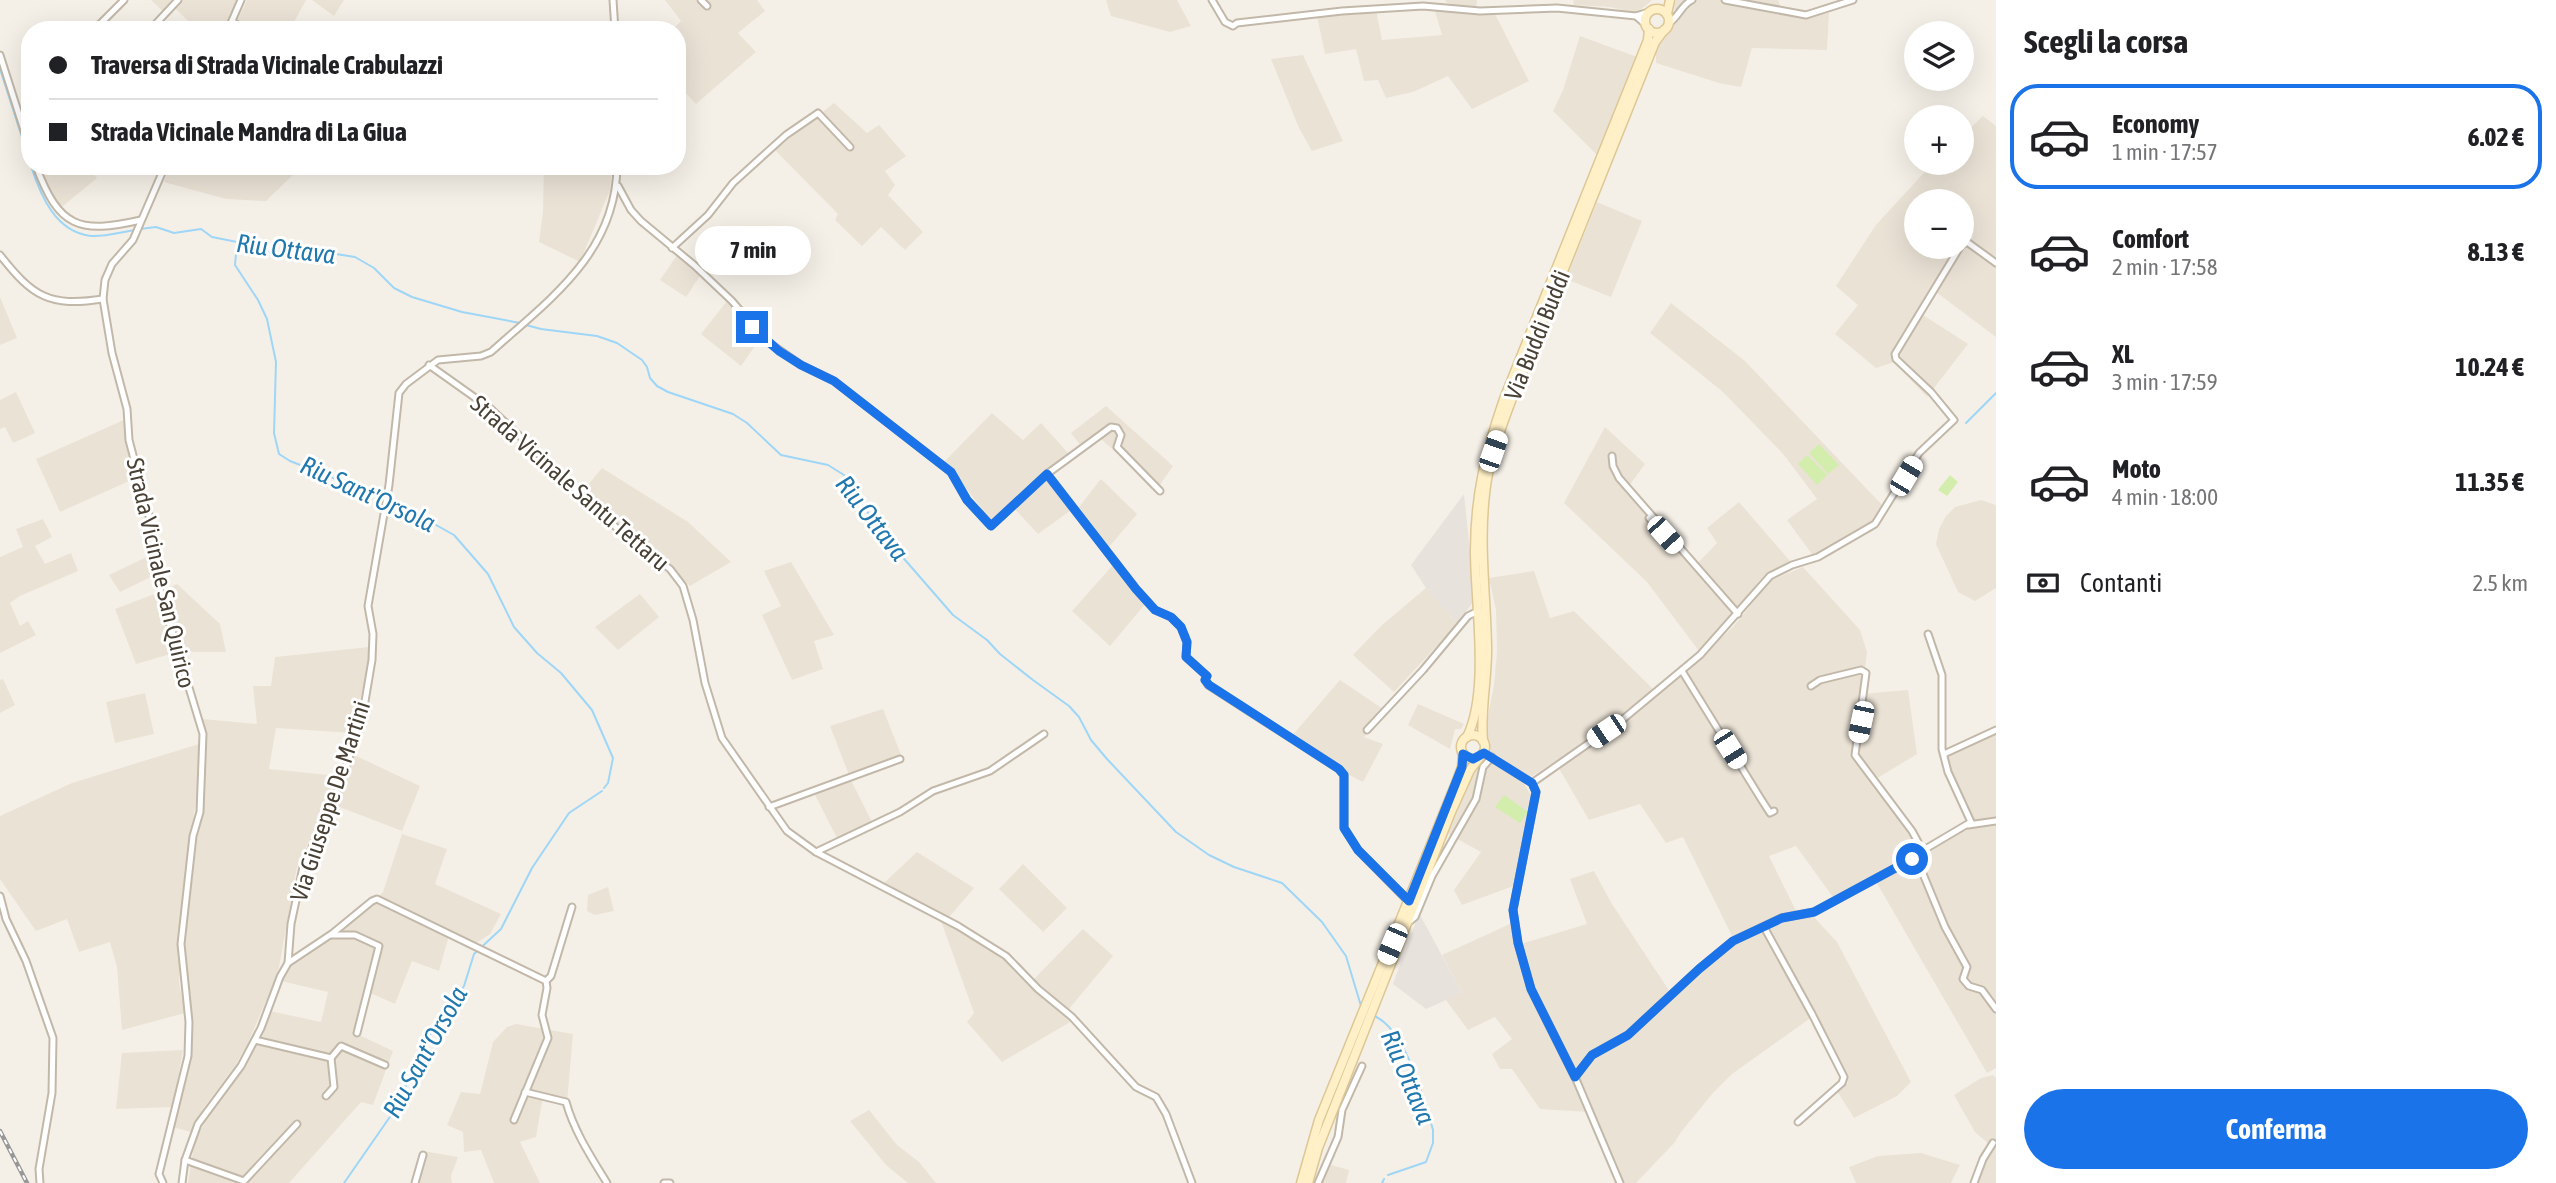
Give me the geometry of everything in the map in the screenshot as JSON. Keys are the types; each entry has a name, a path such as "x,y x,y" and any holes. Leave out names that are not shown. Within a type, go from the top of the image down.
{"main road":[{"path":"1662,0 1646,18 1648,27 1657,32 1666,27 1670,0"},
{"path":"1652,11 1667,14"},
{"name":"Via Buddi Buddi","path":"1467,737 1473,726 1476,705 1480,647 1475,552 1477,504 1487,449 1504,399 1648,40 1648,27"},
{"name":"Via Buddi Buddi","path":"1483,741 1487,647 1482,552 1485,493 1493,451 1655,43 1666,27"},
{"path":"1301,1183 1319,1121 1408,922 1459,792 1485,755 1483,741 1478,737 1467,737 1462,745 1462,767 1371,1004"},
{"path":"1463,754 1469,758 1485,755"},
{"path":"1308,1183 1363,1022"}],"street":[{"path":"103,21 124,0"},
{"path":"158,21 178,0"},
{"path":"232,21 241,0"},
{"path":"613,0 614,21"},
{"path":"701,0 707,6"},
{"path":"1212,0 1225,22 1233,26 1237,23 1342,11 1446,3 1480,11 1557,8 1636,16 1652,11"},
{"path":"1666,27 1684,4 1692,0"},
{"path":"1725,0 1806,15 1853,0"},
{"path":"1780,0 1781,9"},
{"path":"1636,16 1648,27"},
{"path":"0,55 21,121"},
{"path":"672,248 708,215 733,183 786,135 818,113 850,146"},
{"path":"39,175 46,192 63,216 76,224 90,228 138,227"},
{"name":"Strada Vicinale San Quirico","path":"161,175 133,240 112,264 105,280 103,299 112,353 127,409 129,440 149,516 161,595 203,734 200,812 193,836 181,944 189,1022 188,1056 159,1174 163,1183"},
{"name":"Via Giuseppe De Martini","path":"182,1183 185,1160 198,1124 241,1066 255,1041 288,963 291,924 303,867 340,785 362,719 372,660 373,634 368,606 389,485 399,393 406,384 438,360 481,356 491,352 576,273 598,243 612,208 617,175"},
{"path":"617,184 631,210 732,301 765,340 801,365 834,381 951,472 967,500 991,526 1047,474 1111,427 1117,428 1121,435 1117,447 1160,491"},
{"path":"1974,247 1996,263"},
{"path":"0,255 22,283 41,296 83,302 103,299"},
{"path":"1532,783 1606,731 1682,671 1714,642 1770,576 1792,565 1818,557 1875,524 1919,453 1954,420 1931,392 1896,359 1895,354 1953,259"},
{"name":"Strada Vicinale Santu Tettaru","path":"429,366 491,409 621,532 670,569 683,586 705,683 722,738 787,831 816,852 958,926 1006,956 1038,989 1072,1017 1136,1087 1156,1097 1166,1114 1192,1183"},
{"path":"1612,457 1619,478 1737,615"},
{"path":"1047,474 1136,589 1155,610 1171,617 1181,627 1187,642 1186,657 1207,676 1205,680 1209,685 1339,769 1344,775 1344,828 1358,850 1409,901"},
{"path":"1648,518 1737,615"},
{"path":"1367,730 1423,670 1468,616 1478,611"},
{"path":"1928,634 1942,675 1941,731 1944,754 1960,801 1970,817 1971,822 1968,825"},
{"path":"1811,686 1820,680 1861,670 1866,673 1855,755 1918,842 1917,857 1945,927 1967,967 1963,979 1969,986 1982,989 1996,1009"},
{"path":"1682,671 1770,813 1774,811"},
{"path":"1944,754 1996,730"},
{"path":"816,852 900,812 933,791 990,771 1044,734"},
{"path":"1408,922 1415,916 1432,876 1476,799 1485,755 1532,783 1536,792 1513,910 1518,943 1531,989 1575,1077 1620,1183"},
{"path":"769,807 900,759"},
{"path":"1575,1077 1592,1055 1628,1035 1733,941 1782,918 1814,912 1917,857 1968,825 1996,821"},
{"path":"1437,848 1443,858"},
{"path":"0,897 6,919 26,961 53,1038 51,1093 39,1169 40,1183"},
{"path":"288,963 377,899 546,981"},
{"path":"546,981 551,976 572,907"},
{"path":"1764,927 1844,1077 1842,1083 1798,1122"},
{"path":"330,935 355,935 379,946 357,1033"},
{"path":"514,1120 548,1038 542,1015 546,981"},
{"path":"255,1041 331,1058"},
{"path":"326,1096 334,1087 331,1058 341,1046 385,1065"},
{"path":"1318,1183 1338,1137 1342,1110 1362,1066"},
{"path":"525,1092 566,1102 573,1124 607,1183"},
{"path":"185,1160 244,1181 297,1124"},
{"path":"1974,1183 1983,1159 1993,1143"},
{"path":"415,1183 423,1154"},
{"path":"1313,1163 1318,1183"},
{"path":"664,1183 670,1183"}],"shaded area":[{"path":"151,0 239,0 229,21 188,21 173,6 166,14"},
{"path":"247,0 306,0 295,21 237,21"},
{"path":"312,0 344,0 334,16"},
{"path":"665,0 757,0 765,11 738,33 756,52 696,104 686,93 686,21 681,21"},
{"path":"1106,0 1177,0 1191,26 1170,32 1111,16"},
{"path":"1445,0 1477,0 1476,10 1447,3"},
{"path":"1573,0 1652,0 1637,13 1610,7 1574,5"},
{"path":"1676,0 1778,0 1784,14 1803,17 1829,13 1827,50 1752,48 1741,87 1719,83 1656,63 1656,52 1661,40 1672,27 1677,10 1674,9"},
{"path":"1434,8 1494,12 1529,81 1472,109 1448,76 1413,92 1386,98 1378,80 1364,81 1356,49 1325,54 1317,16 1376,10 1382,40 1442,35"},
{"path":"1580,36 1640,58 1601,159 1553,111 1563,90"},
{"path":"1303,55 1343,141 1312,151 1299,128 1271,59"},
{"path":"834,103 867,133 879,125 906,156 885,171 895,185 888,195 923,232 905,250 881,227 862,246 835,220 838,214 775,150"},
{"path":"1983,116 1996,126 1996,337 1936,292 1923,315 1968,344 1927,397 1894,362 1876,368 1835,334 1858,305 1836,286 1876,225 1904,195 1904,259 1974,259 1974,189 1909,189 1922,175 1974,175 1974,125"},
{"path":"42,175 94,175 97,178 58,210"},
{"path":"167,175 293,175 266,201 226,199 164,182"},
{"path":"544,175 611,175 610,190 580,262 539,242"},
{"path":"1597,202 1642,221 1611,297 1566,279"},
{"path":"678,254 700,276 686,297 660,280"},
{"path":"0,297 17,338 0,345"},
{"path":"727,301 760,339 741,366 701,334"},
{"path":"1671,303 1745,361 1885,508 1869,529 1847,543 1814,557 1787,520 1817,499 1784,455 1723,392 1650,333"},
{"path":"16,392 35,433 13,443 5,427 0,429 0,400"},
{"path":"1106,406 1173,466 1157,489 1100,438 1082,447 1071,433"},
{"path":"992,413 1023,440 1041,423 1069,454 1045,476 1074,508 1038,534 1013,507 995,526 944,462"},
{"path":"126,419 136,478 60,512 36,459"},
{"path":"1605,427 1645,464 1626,490 1654,526 1695,566 1717,543 1707,528 1739,502 1790,561 1765,575 1735,617 1699,651 1647,582 1564,503"},
{"path":"602,468 688,522 731,562 690,586 653,550 621,527 583,491"},
{"path":"1101,479 1137,514 1109,547 1079,507"},
{"path":"1464,494 1475,599 1457,624 1426,588 1411,565"},
{"path":"1981,500 1996,505 1996,588 1975,601 1958,592 1936,544 1939,529 1955,507"},
{"path":"43,519 52,537 35,546 45,564 71,553 78,571 10,603 20,626 28,621 36,635 0,653 0,557 23,547 16,529"},
{"path":"155,553 157,574 120,592 109,575"},
{"path":"791,562 834,635 814,641 823,669 792,680 762,615 781,606 764,571"},
{"path":"1113,565 1146,603 1110,646 1072,611"},
{"path":"1803,567 1860,630 1867,652 1862,694 1908,690 1917,754 1876,779 1915,837 1916,851 1973,820 1961,797 1945,753 1996,731 1996,1068 1987,1073 1875,880 1835,900 1796,846 1769,856 1797,913 1812,915 1837,942 1911,1082 1897,1096 1854,1118 1837,1091 1848,1083 1812,1017 1732,1074 1713,1093 1675,1142 1636,1183 1624,1183 1539,1001 1521,944 1587,924 1570,879 1594,871 1612,904 1672,995 1690,977 1735,942 1683,837 1666,843 1640,804 1589,820 1557,765 1611,733 1645,705 1733,627 1770,581"},
{"path":"1534,571 1550,618 1574,611 1655,691 1586,742 1529,778 1489,751 1486,726 1497,652 1496,610 1489,578"},
{"path":"177,584 220,624 226,652 184,652 164,590"},
{"path":"1426,588 1457,624 1394,692 1353,655 1381,626"},
{"path":"157,593 166,616 174,653 136,664 115,609"},
{"path":"640,594 659,617 618,650 595,627"},
{"path":"369,647 368,664 353,733 276,728 269,769 339,776 297,867 278,973 247,1045 205,1106 191,1132 172,1127 191,1060 184,951 200,813 203,719 257,724 253,686 271,686 275,657"},
{"path":"3,679 15,705 0,713 0,680"},
{"path":"1340,680 1386,711 1364,737 1383,744 1363,782 1333,767 1291,737"},
{"path":"145,693 154,734 115,743 106,702"},
{"path":"1418,704 1464,724 1461,729 1455,729 1450,749 1408,725"},
{"path":"883,709 902,757 849,775 830,726"},
{"path":"199,744 199,771 180,924 179,984 185,1013 122,1030 117,967 110,942 79,952 67,919 36,931 0,879 0,816 72,783"},
{"path":"354,755 420,786 402,831 337,806"},
{"path":"1484,758 1521,779 1531,795 1532,809 1519,884 1462,905 1454,890 1481,852 1448,834 1473,771"},
{"path":"850,778 873,824 838,840 813,791"},
{"path":"402,834 447,849 435,884 501,914 490,934 475,944 450,932 439,971 412,961 395,1004 368,992 357,1034 393,1051 373,1105 361,1102 289,1183 188,1183 195,1140 217,1100 255,1050 270,1011 321,1022 328,992 281,981 287,967 321,946 367,910 383,892"},
{"path":"917,852 974,888 949,917 884,883"},
{"path":"1023,864 1067,908 1043,932 999,889"},
{"path":"608,887 614,911 595,915 587,911 588,895"},
{"path":"1419,913 1462,993 1426,1009 1393,984"},
{"path":"941,921 948,922 986,944 1015,968 1039,995 1072,1021 1002,1062 967,1022 974,1013"},
{"path":"1510,924 1525,974 1540,1011 1587,1112 1540,1109 1512,1069 1500,1069 1492,1054 1512,1039 1495,1017 1468,1030 1446,1000 1462,993 1442,955"},
{"path":"1083,929 1113,956 1068,1010 1034,979"},
{"path":"516,1024 573,1034 567,1103 543,1097 536,1137 520,1142 540,1183 494,1183 481,1150 464,1152 463,1132 447,1125 461,1092 480,1094 493,1042 507,1027"},
{"path":"183,1050 173,1107 116,1109 122,1053"},
{"path":"1993,1075 1996,1078 1996,1183 1975,1183 1990,1145 1975,1132 1954,1095 1981,1078"},
{"path":"869,1110 897,1145 919,1162 936,1183 908,1183 886,1165 850,1121"},
{"path":"423,1151 458,1157 451,1176 452,1183 417,1183"},
{"path":"1921,1153 1960,1165 1951,1183 1856,1183 1849,1167 1878,1156"},
{"path":"1328,1164 1349,1170 1346,1183 1320,1183"}],"green space":[{"path":"1819,444 1839,465 1828,474 1809,453"},
{"path":"1807,455 1827,475 1817,485 1798,464"},
{"path":"1950,475 1958,482 1947,496 1938,490"},
{"path":"1504,795 1528,812 1520,823 1495,807"}],"waterway":[{"name":"Riu Ottava","path":"0,69 21,134"},
{"name":"Riu Ottava","path":"35,175 45,201 68,228 91,236 135,230"},
{"name":"Riu Ottava","path":"140,229 156,227 174,233 201,229 212,237 277,254 336,254 355,257 374,268 394,288 412,297 462,312 520,323"},
{"name":"Riu Sant'Orsola","path":"237,243 235,265 267,319 276,362 274,433 279,454 290,461 395,502 454,535 488,574 514,627 537,653 561,673 592,710 613,758 608,783 604,788"},
{"name":"Riu Ottava","path":"526,325 597,336 617,343 642,360 657,386 733,414 747,423 781,455 828,465 844,475 879,530 953,615 1069,706 1107,759 1176,832 1209,855 1234,867 1282,883 1322,922 1346,956 1361,1006"},
{"path":"1966,423 1996,393"},
{"name":"Riu Sant'Orsola","path":"344,1183 394,1111 432,1030 464,986 474,954 501,929 532,868 569,813 602,791"},
{"name":"Riu Ottava","path":"1374,1016 1385,1023 1404,1049 1419,1083 1433,1130 1433,1143 1426,1162 1388,1175"},
{"name":"Riu Ottava","path":"1382,1183 1384,1179"}],"railway":[{"path":"0,1131 27,1183"}],"route":[{"path":"752,327 779,351 834,381 951,472 967,500 991,526 1047,474 1136,589 1155,610 1171,617 1181,627 1187,642 1186,657 1207,676 1205,680 1209,685 1339,769 1344,775 1344,828 1358,850 1396,891 1409,901 1462,767 1463,754 1477,759 1484,753 1532,783 1536,792 1513,910 1518,943 1531,989 1575,1077 1592,1055 1628,1035 1733,941 1782,918 1814,912 1912,859"}]}
